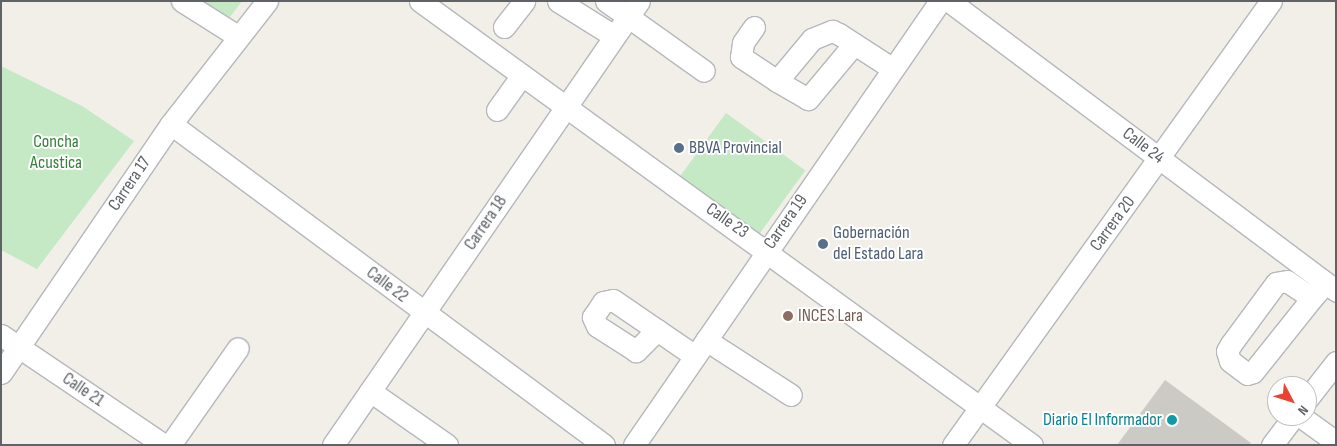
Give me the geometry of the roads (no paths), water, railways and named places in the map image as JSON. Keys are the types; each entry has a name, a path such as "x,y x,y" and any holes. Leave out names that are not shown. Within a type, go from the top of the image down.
{"street":[{"path":"182,1 239,37"},
{"name":"Carrera 17","path":"1,373 171,124 267,1"},
{"name":"Calle 23","path":"420,1 767,250 1032,445"},
{"path":"504,28 524,1"},
{"path":"558,1 614,36"},
{"path":"606,1 633,10 704,71"},
{"name":"Carrera 19","path":"634,445 940,1"},
{"name":"Calle 24","path":"949,1 1160,159 1324,291"},
{"name":"Carrera 20","path":"953,445 1160,159 1271,1"},
{"name":"Carrera 18","path":"333,445 633,10"},
{"path":"754,27 743,43 741,57 808,99 854,44"},
{"path":"777,81 812,39 832,31 893,68"},
{"path":"498,110 522,75"},
{"name":"Calle 22","path":"171,124 604,445"},
{"path":"657,330 700,348 792,395"},
{"name":"Calle 21","path":"1,336 164,445"},
{"path":"170,445 238,348"},
{"path":"1317,386 1336,362"},
{"path":"370,391 447,445"},
{"path":"1272,445 1286,426"},
{"path":"1314,426 1336,442"}],"place":[{"name":"BBVA Provincial","path":"679,148"},
{"name":"Gobernación del Estado Lara","path":"823,244"},
{"name":"INCES Lara","path":"788,316"},
{"name":"Diario El Informador","path":"1172,420"}],"park label":[{"name":"Concha Acustica","path":"56,153"}]}
